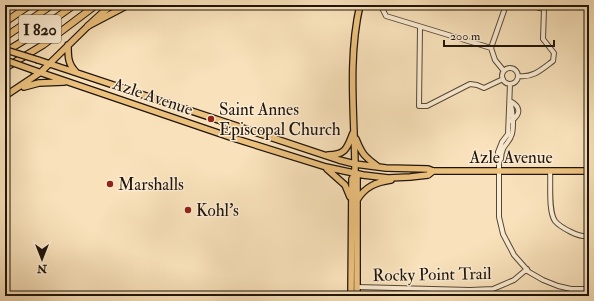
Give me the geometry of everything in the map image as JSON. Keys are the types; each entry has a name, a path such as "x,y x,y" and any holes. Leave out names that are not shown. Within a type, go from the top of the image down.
{"highway":[{"path":"5,22 30,5"},
{"name":"I 820","path":"5,36 52,5"},
{"name":"I 820","path":"5,51 28,38 74,5"},
{"path":"5,68 43,44 96,5"},
{"path":"88,26 111,5"}],"main road":[{"path":"5,96 41,72 88,26 128,5"},
{"path":"351,296 354,201 357,178 354,174 353,54 360,5"},
{"path":"68,45 68,58 70,66 78,74"},
{"name":"Azle Avenue","path":"5,51 38,60 260,135 355,164 379,167 428,169 432,171 589,171"},
{"name":"Azle Avenue","path":"5,60 256,146 326,167 372,177 410,177 428,175 432,171"},
{"path":"19,88 39,83 70,83"},
{"path":"230,137 233,126"},
{"name":"Azle Avenue","path":"323,155 338,154 344,151 348,147 354,129"},
{"path":"354,129 364,155 367,159 379,167"},
{"path":"256,146 260,135"},
{"path":"326,167 345,185 354,201 357,296"},
{"path":"354,201 365,189 372,185 384,181 410,177"}],"street":[{"path":"372,5 382,8 386,16 420,28 491,48"},
{"path":"503,80 504,71 495,60 491,48 506,5"},
{"path":"518,76 526,77 533,75 552,61 554,53 543,40 544,9 529,5"},
{"path":"420,28 419,106 428,106 470,84 484,88 503,80"},
{"path":"504,71 513,69 517,72 518,76"},
{"path":"510,84 516,81 518,76"},
{"path":"503,80 510,84"},
{"path":"510,84 510,101 508,109 510,121 508,134 498,152 499,217 503,234 514,255 530,272 543,280 558,286 571,289 589,289"},
{"path":"510,101 518,107 517,116 510,121"},
{"path":"550,171 551,207 556,222 561,227 576,235 589,236"},
{"name":"Rocky Point Trail","path":"357,287 470,290 493,288 514,280 527,269"},
{"path":"431,289 431,296"}],"place":[{"name":"Saint Annes Episcopal Church","path":"211,119"},
{"name":"Marshalls","path":"110,184"},
{"name":"Kohl's","path":"188,210"}]}
